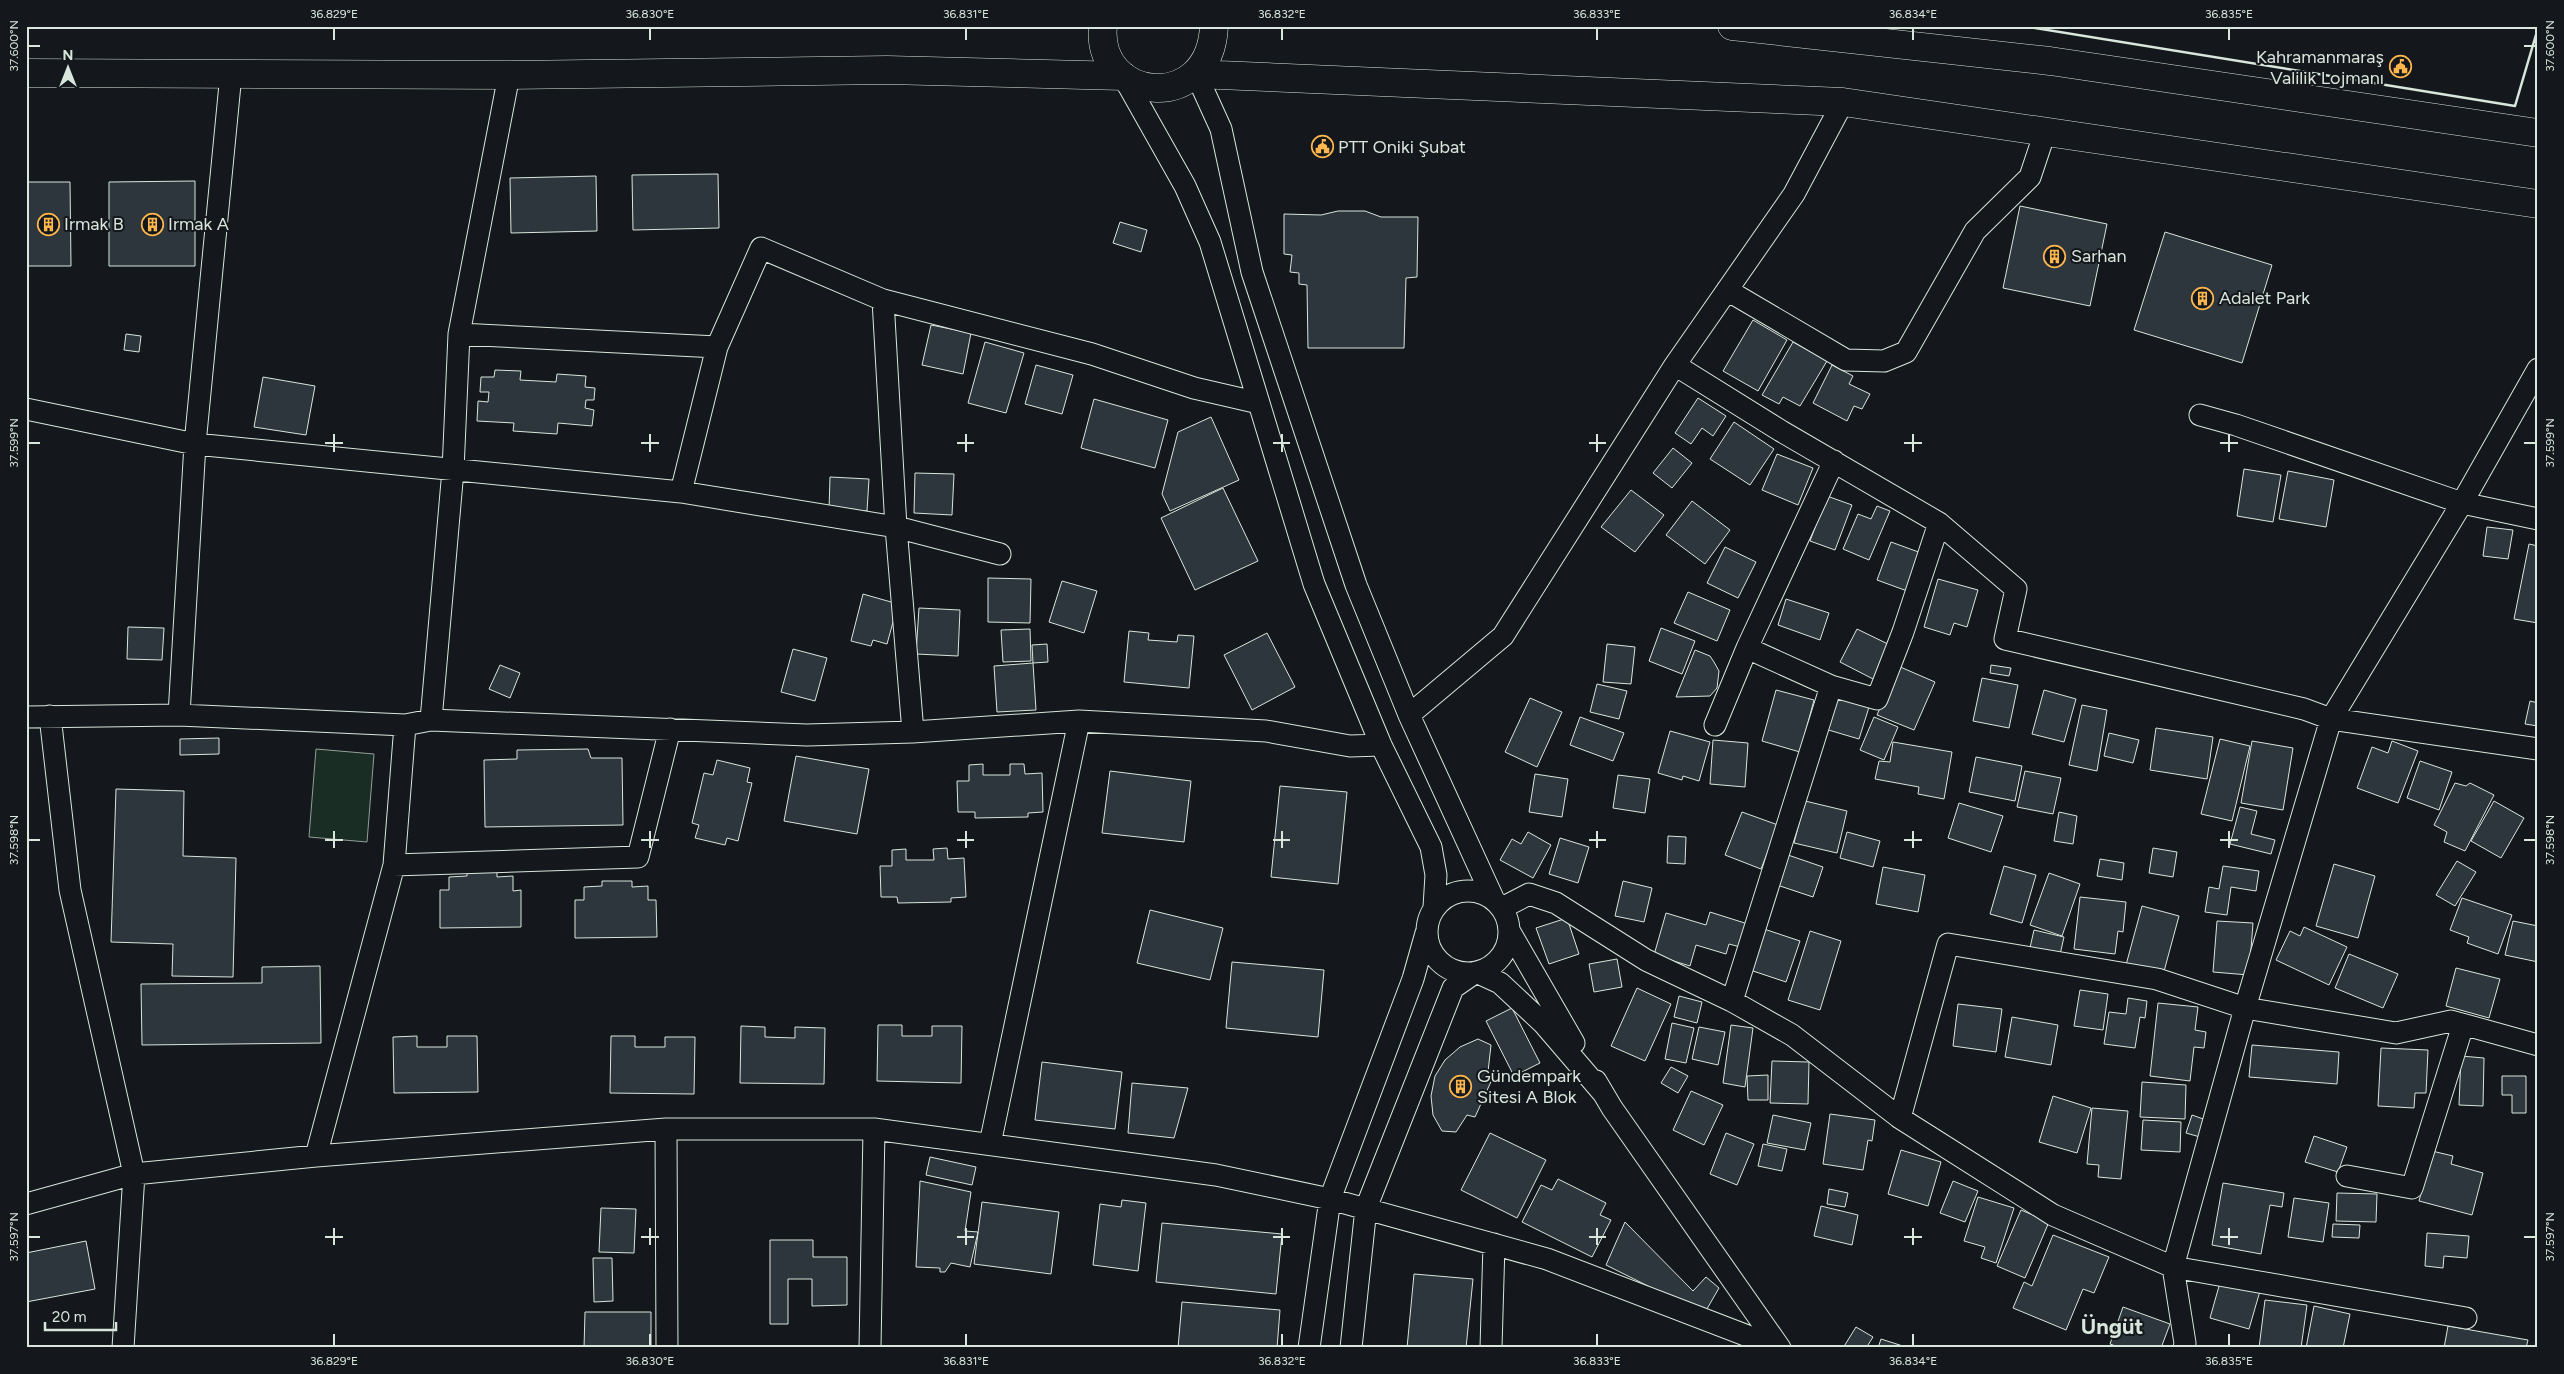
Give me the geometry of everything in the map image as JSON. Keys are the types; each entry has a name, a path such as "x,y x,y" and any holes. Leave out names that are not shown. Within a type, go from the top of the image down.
{"main road":[{"path":"1103,26 1102,36 1106,54 1115,69 1123,76 1145,87 1163,88 1180,84 1196,74 1207,61 1213,44 1214,26"},
{"path":"1732,26 2050,61 2538,133"},
{"path":"26,73 509,75 887,70 1123,76"},
{"path":"1196,74 1843,102 2538,204"}],"street":[{"path":"179,716 195,444 231,74"},
{"path":"1196,74 1221,129 1252,272 1267,318 1356,585 1409,715 1498,903 1508,920 1510,932 1603,1093 1780,1348"},
{"path":"431,720 453,470 458,334 509,75"},
{"path":"1123,76 1184,186 1210,242 1314,584 1381,745 1431,847 1436,875 1434,907"},
{"path":"1409,715 1503,636 1675,365 1794,194 1843,102"},
{"path":"1727,290 1846,360 1884,362 1906,352 1975,231 2030,177 2045,132"},
{"path":"682,492 717,347 761,248 883,300 1092,354 1194,388 1259,403"},
{"path":"883,300 896,527 913,732"},
{"path":"458,334 717,347"},
{"path":"1675,365 1939,523 2016,589 2005,639 2304,709 2331,720 2538,748"},
{"path":"2184,1348 2185,1343 2173,1267 2245,1008 2331,720 2462,503 2538,369"},
{"path":"26,409 195,444 682,492 896,527 1000,554"},
{"path":"2200,415 2236,425 2462,503 2538,519"},
{"path":"1715,725 1747,648 1834,461"},
{"path":"1747,648 1831,686 1877,699 1903,632 1939,523"},
{"path":"1732,1001 1831,686"},
{"path":"50,716 70,890 134,1174 123,1348"},
{"path":"26,717 179,716 405,725 431,720 806,734 913,732 1079,721 1266,731 1350,746 1381,745"},
{"path":"990,1144 1079,721"},
{"path":"316,1156 394,865 405,725"},
{"path":"394,865 638,857 670,729"},
{"path":"1308,1348 1330,1199 1413,979 1426,933 1428,918 1434,907 1444,898 1456,892 1468,890 1481,892 1498,903 1529,894 1556,903 1646,960 1732,1001 1792,1035 1900,1118 2053,1215 2173,1267 2466,1318"},
{"path":"1352,1348 1366,1208 1453,988 1476,972 1489,967 1500,958 1507,945 1510,932"},
{"path":"1426,933 1429,946 1436,959 1448,968 1462,973 1476,972 1500,983 1543,1023 1603,1093"},
{"path":"1900,1118 1948,944 2157,979 2245,1008 2396,1033 2451,1022 2538,1046"},
{"path":"2347,1176 2412,1188 2463,1025"},
{"path":"26,1204 134,1174 316,1156 666,1130 874,1129 1216,1175 1330,1199 1547,1259 1780,1348"},
{"path":"870,1348 874,1129"},
{"path":"666,1130 667,1348"},
{"path":"1491,1348 1494,1244"}],"green space":[{"path":"316,749 374,754 367,842 309,837"}],"building":[{"path":"718,174 719,228 633,230 632,175"},
{"path":"596,176 597,231 511,233 510,178"},
{"name":"Irmak A","path":"195,181 195,266 109,266 109,182"},
{"name":"Irmak B","path":"26,182 70,182 71,266 26,266"},
{"name":"Sarhan","path":"2020,206 2107,224 2090,306 2003,288"},
{"path":"1338,211 1365,211 1381,217 1418,217 1417,277 1406,278 1404,348 1308,348 1307,285 1299,284 1299,273 1290,272 1292,255 1284,254 1284,214 1321,215"},
{"path":"1120,222 1147,230 1141,252 1113,243"},
{"name":"Adalet Park","path":"2165,232 2272,265 2242,363 2134,330"},
{"path":"1753,320 1787,340 1758,391 1723,371"},
{"path":"931,325 971,333 963,374 922,365"},
{"path":"126,334 141,336 139,352 124,350"},
{"path":"985,342 1024,353 1006,413 968,403"},
{"path":"1793,342 1827,361 1800,406 1783,397 1779,404 1762,395"},
{"path":"1036,365 1073,375 1062,414 1025,404"},
{"path":"1832,365 1853,376 1849,384 1870,394 1862,409 1854,406 1847,421 1813,403"},
{"path":"495,370 521,371 520,380 556,382 557,374 586,376 585,387 595,388 594,400 586,400 585,408 594,410 592,426 558,423 557,434 513,431 514,423 477,421 478,401 488,402 489,392 480,392 481,377 494,377"},
{"path":"263,377 315,386 306,435 254,427"},
{"path":"1698,398 1726,416 1713,436 1702,428 1691,444 1675,433"},
{"path":"1094,399 1168,420 1155,468 1081,448"},
{"path":"1211,417 1239,480 1170,511 1162,494 1178,432"},
{"path":"1734,422 1774,449 1750,485 1710,459"},
{"path":"1673,448 1692,463 1672,488 1653,473"},
{"path":"1777,454 1813,468 1798,505 1762,490"},
{"path":"2244,469 2281,475 2273,522 2237,516"},
{"path":"2288,471 2334,480 2326,527 2279,519"},
{"path":"915,473 954,474 952,515 914,513"},
{"path":"830,477 869,479 867,511 829,510"},
{"path":"1223,488 1258,561 1195,590 1161,518"},
{"path":"1631,490 1664,515 1635,552 1601,527"},
{"path":"1827,496 1852,505 1835,550 1810,541"},
{"path":"1692,501 1730,530 1705,564 1666,535"},
{"path":"1877,506 1890,511 1869,560 1843,549 1858,514 1871,519"},
{"path":"2487,527 2513,530 2508,559 2483,556"},
{"path":"1891,542 1924,554 1910,592 1877,580"},
{"path":"2529,544 2538,546 2538,623 2514,619"},
{"path":"1725,547 1756,562 1738,598 1707,583"},
{"path":"988,578 1031,579 1030,623 988,622"},
{"path":"1938,579 1978,590 1967,627 1954,623 1950,635 1924,627"},
{"path":"1062,581 1097,591 1084,633 1049,622"},
{"path":"1688,592 1730,610 1717,641 1674,623"},
{"path":"863,594 898,604 887,644 873,640 871,646 851,641"},
{"path":"1786,599 1829,613 1820,640 1778,625"},
{"path":"919,608 960,610 958,656 916,654"},
{"path":"128,627 164,628 162,660 127,659"},
{"path":"1661,628 1695,641 1682,674 1649,661"},
{"path":"1030,629 1031,661 1003,662 1001,630"},
{"path":"1857,629 1892,646 1875,680 1840,662"},
{"path":"1129,631 1149,633 1148,640 1177,642 1178,635 1194,636 1189,688 1124,682"},
{"path":"1267,633 1295,687 1252,710 1224,655"},
{"path":"1047,644 1048,662 1033,663 1032,645"},
{"path":"1607,644 1635,647 1631,684 1603,682"},
{"path":"793,649 827,658 815,701 781,692"},
{"path":"1695,650 1710,656 1714,662 1719,671 1717,688 1710,696 1676,697"},
{"path":"1033,663 1036,710 997,712 994,666"},
{"path":"500,665 520,673 510,698 489,689"},
{"path":"1991,665 2011,668 2009,676 1990,673"},
{"path":"1898,666 1935,682 1914,730 1877,715"},
{"path":"1982,678 2018,685 2009,728 1973,721"},
{"path":"1597,684 1627,691 1619,719 1590,712"},
{"path":"1776,690 1814,700 1800,752 1762,741"},
{"path":"2044,690 2076,699 2064,742 2032,734"},
{"path":"1835,694 1870,704 1859,739 1825,729"},
{"path":"1530,698 1562,712 1537,767 1505,752"},
{"path":"2530,701 2538,703 2538,726 2525,724"},
{"path":"2082,705 2107,710 2097,771 2069,765"},
{"path":"1580,717 1624,733 1613,761 1570,745"},
{"path":"1874,717 1898,727 1884,760 1860,750"},
{"path":"2156,728 2213,737 2207,779 2150,770"},
{"path":"1670,731 1710,742 1699,781 1683,776 1682,780 1658,773"},
{"path":"2109,733 2139,740 2133,763 2104,756"},
{"path":"219,738 219,754 180,755 180,739"},
{"path":"2220,739 2250,746 2232,821 2201,814"},
{"path":"1713,740 1748,743 1745,787 1710,784"},
{"path":"2252,741 2293,748 2283,810 2241,803"},
{"path":"2392,741 2418,751 2398,803 2357,788 2372,747 2388,753"},
{"path":"1893,742 1952,752 1944,799 1918,794 1919,787 1875,779 1879,761 1890,762"},
{"path":"588,749 591,758 622,758 623,825 485,827 484,760 517,759 517,750"},
{"path":"796,756 869,769 857,834 784,821"},
{"path":"1976,757 2022,766 2015,801 1969,792"},
{"path":"717,760 750,768 747,782 752,783 738,841 727,838 725,845 695,838 699,825 692,823 704,773 713,775"},
{"path":"2420,761 2452,772 2439,810 2407,798"},
{"path":"983,764 983,775 1010,775 1010,764 1024,764 1025,774 1042,773 1043,812 1028,813 1028,817 975,818 975,812 958,812 957,781 969,781 969,765"},
{"path":"1110,771 1191,781 1184,842 1102,833"},
{"path":"2025,771 2061,778 2053,814 2017,807"},
{"path":"1535,774 1568,779 1562,817 1529,812"},
{"path":"1618,775 1650,779 1645,813 1613,808"},
{"path":"2455,783 2466,786 2470,783 2494,795 2465,851 2444,842 2447,832 2434,825"},
{"path":"1280,786 1347,792 1338,884 1271,877"},
{"path":"116,789 184,791 183,856 236,858 233,977 172,976 173,944 111,942"},
{"path":"1805,801 1847,811 1837,853 1794,843"},
{"path":"2494,801 2524,818 2501,858 2471,841"},
{"path":"1959,803 2003,816 1991,852 1948,838"},
{"path":"2240,807 2257,811 2251,834 2275,840 2271,854 2230,844"},
{"path":"1742,812 1778,825 1761,869 1725,855"},
{"path":"2059,812 2077,816 2073,844 2054,841"},
{"path":"1528,832 1551,845 1533,878 1500,860 1512,839 1521,844"},
{"path":"1847,832 1880,841 1873,867 1840,858"},
{"path":"1668,836 1686,837 1685,864 1667,863"},
{"path":"1560,838 1589,847 1578,883 1549,874"},
{"path":"947,848 948,859 964,858 966,897 951,898 951,902 898,903 897,897 881,897 880,866 892,866 892,850 906,849 906,860 934,860 933,849"},
{"path":"2153,848 2177,852 2173,877 2149,873"},
{"path":"1788,855 1823,867 1813,897 1777,885"},
{"path":"2100,859 2124,863 2122,880 2097,876"},
{"path":"2457,861 2476,872 2455,906 2436,895"},
{"path":"2334,864 2375,876 2358,938 2316,926"},
{"path":"2004,866 2036,875 2022,923 1990,914"},
{"path":"2223,866 2259,871 2256,891 2231,887 2227,915 2205,912 2209,887 2219,889"},
{"path":"1883,867 1925,875 1918,912 1876,904"},
{"path":"467,871 497,871 497,877 513,876 513,891 521,890 521,927 440,928 440,890 449,890 449,877 467,876"},
{"path":"2049,873 2080,884 2062,936 2030,925"},
{"path":"602,881 632,881 632,887 648,886 648,900 656,900 657,937 575,938 575,900 584,900 584,887 602,886"},
{"path":"1623,881 1652,888 1644,922 1615,916"},
{"path":"2080,897 2126,902 2123,932 2118,931 2115,954 2074,949"},
{"path":"2462,898 2512,915 2498,954 2467,943 2469,937 2450,930"},
{"path":"2142,906 2179,916 2163,975 2126,965"},
{"path":"1150,910 1223,928 1210,980 1137,963"},
{"path":"1710,912 1751,925 1744,948 1729,944 1726,954 1696,945 1690,966 1654,955 1666,913 1706,925"},
{"path":"1567,918 1579,954 1549,964 1536,928"},
{"path":"2217,921 2253,923 2249,975 2213,972"},
{"path":"2513,921 2538,926 2538,962 2505,955"},
{"path":"2304,927 2347,947 2329,985 2276,960 2290,931 2300,936"},
{"path":"1764,929 1800,941 1786,982 1750,970"},
{"path":"2034,930 2064,937 2059,959 2029,952"},
{"path":"1810,931 1841,941 1820,1010 1788,1000"},
{"path":"2349,954 2398,974 2383,1008 2335,988"},
{"path":"1617,959 1622,987 1594,992 1589,964"},
{"path":"1232,962 1324,970 1318,1037 1226,1028"},
{"path":"320,966 321,1043 142,1045 141,984 262,983 262,967"},
{"path":"2456,968 2500,979 2489,1018 2446,1006"},
{"path":"1637,988 1671,1004 1645,1061 1611,1046"},
{"path":"2080,990 2108,994 2103,1030 2074,1026"},
{"path":"1679,996 1702,1002 1697,1023 1674,1017"},
{"path":"2128,998 2147,1001 2145,1018 2140,1017 2135,1048 2104,1044 2109,1012 2126,1014"},
{"path":"2158,1003 2198,1007 2195,1030 2206,1032 2204,1048 2194,1047 2190,1081 2150,1076"},
{"path":"1958,1004 2002,1009 1996,1052 1953,1046"},
{"path":"1512,1008 1540,1063 1514,1076 1486,1021"},
{"path":"2012,1017 2058,1025 2051,1065 2005,1057"},
{"path":"1672,1023 1694,1028 1686,1063 1665,1059"},
{"path":"878,1025 902,1025 902,1036 932,1036 932,1026 962,1026 961,1083 877,1081"},
{"path":"1731,1025 1753,1028 1745,1087 1723,1083"},
{"path":"741,1026 765,1027 765,1037 795,1038 795,1027 825,1028 824,1084 740,1083"},
{"path":"1699,1027 1725,1032 1718,1065 1692,1059"},
{"path":"417,1036 417,1047 447,1047 447,1036 477,1036 478,1092 394,1093 393,1037"},
{"path":"611,1036 635,1036 635,1047 665,1047 665,1037 695,1037 694,1094 610,1093"},
{"name":"Gündempark Sitesi A Blok","path":"1478,1039 1491,1045 1488,1072 1494,1075 1475,1117 1467,1115 1456,1132 1442,1131 1433,1115 1431,1096 1435,1076 1445,1060 1460,1047"},
{"path":"2252,1045 2339,1052 2337,1084 2249,1077"},
{"path":"2381,1048 2428,1050 2426,1093 2415,1093 2414,1108 2378,1106"},
{"path":"2461,1056 2484,1058 2483,1106 2459,1105"},
{"path":"1772,1061 1809,1062 1808,1104 1770,1103"},
{"path":"1042,1062 1122,1072 1115,1129 1035,1120"},
{"path":"1671,1067 1688,1076 1678,1093 1661,1083"},
{"path":"1768,1075 1768,1100 1748,1100 1747,1076"},
{"path":"2502,1076 2526,1076 2526,1113 2512,1113 2512,1095 2502,1095"},
{"path":"2142,1082 2186,1085 2185,1119 2140,1117"},
{"path":"1132,1083 1188,1088 1174,1138 1128,1133"},
{"path":"1691,1091 1723,1105 1704,1145 1673,1130"},
{"path":"2053,1096 2091,1108 2077,1153 2039,1142"},
{"path":"2092,1108 2128,1111 2121,1179 2098,1177 2099,1165 2087,1164"},
{"path":"1830,1114 1875,1120 1872,1141 1868,1140 1863,1170 1823,1164"},
{"path":"1773,1115 1811,1123 1805,1150 1767,1143"},
{"path":"2192,1115 2206,1120 2200,1137 2186,1133"},
{"path":"2143,1120 2181,1122 2180,1152 2141,1150"},
{"path":"1490,1133 1546,1160 1517,1218 1461,1190"},
{"path":"1726,1133 1754,1144 1737,1185 1710,1174"},
{"path":"2314,1136 2347,1147 2338,1172 2305,1162"},
{"path":"1763,1144 1787,1149 1782,1171 1758,1166"},
{"path":"1901,1150 1941,1162 1928,1206 1888,1194"},
{"path":"2432,1151 2453,1156 2451,1164 2483,1173 2472,1215 2419,1201"},
{"path":"930,1157 976,1167 972,1185 926,1175"},
{"path":"1558,1179 1606,1203 1600,1215 1611,1220 1592,1257 1522,1222 1541,1185 1552,1190"},
{"path":"920,1181 971,1192 965,1231 978,1232 970,1267 951,1263 945,1272 940,1272 940,1268 916,1267"},
{"path":"1953,1181 1978,1191 1965,1222 1940,1213"},
{"path":"2223,1183 2284,1193 2282,1207 2270,1205 2261,1254 2212,1245"},
{"path":"1829,1189 1848,1193 1845,1207 1827,1204"},
{"path":"2337,1193 2377,1194 2376,1222 2336,1221"},
{"path":"1978,1197 2014,1208 1996,1263 1981,1258 1985,1247 1964,1241"},
{"path":"2294,1198 2329,1203 2323,1242 2288,1237"},
{"path":"1122,1200 1146,1203 1138,1271 1093,1265 1100,1204 1121,1207"},
{"path":"982,1202 1059,1212 1051,1274 974,1264"},
{"path":"1821,1206 1858,1215 1852,1245 1814,1236"},
{"path":"601,1208 636,1209 634,1253 599,1252"},
{"path":"2021,1210 2049,1222 2025,1278 1997,1266"},
{"path":"1625,1222 1693,1291 1706,1277 1719,1288 1704,1314 1606,1265"},
{"path":"1162,1223 1282,1234 1276,1294 1156,1282"},
{"path":"2333,1224 2360,1225 2359,1238 2332,1237"},
{"path":"2427,1233 2469,1236 2467,1258 2444,1256 2443,1268 2425,1266"},
{"path":"2053,1235 2109,1257 2094,1293 2083,1289 2066,1330 2013,1308 2024,1282 2032,1286"},
{"path":"770,1240 813,1240 813,1257 847,1257 847,1305 812,1306 812,1279 788,1279 788,1324 770,1324"},
{"path":"86,1241 95,1289 26,1302 26,1253"},
{"path":"593,1258 612,1258 613,1301 594,1302"},
{"path":"1414,1274 1473,1279 1466,1348 1407,1348"},
{"path":"2221,1279 2260,1291 2249,1329 2210,1318"},
{"path":"2265,1300 2307,1305 2301,1348 2259,1348"},
{"path":"1182,1302 1280,1310 1277,1348 1178,1348"},
{"path":"2314,1306 2350,1314 2343,1348 2306,1348"},
{"path":"2123,1307 2170,1324 2161,1348 2121,1348 2110,1344"},
{"path":"585,1312 651,1312 651,1348 584,1348"},
{"path":"2448,1326 2528,1340 2526,1348 2444,1348"},
{"path":"1856,1327 1873,1337 1866,1348 1843,1348"},
{"path":"1881,1339 1909,1348 1878,1348"}],"wall":[{"path":"2023,26 2515,106 2538,28"}],"place":[{"name":"Kahramanmaraş Valilik Lojmanı","path":"2400,67"},
{"name":"PTT Oniki Şubat","path":"1322,147"},
{"name":"Irmak B","path":"48,224"},
{"name":"Irmak A","path":"152,224"},
{"name":"Sarhan","path":"2055,256"},
{"name":"Adalet Park","path":"2203,298"},
{"name":"Gündempark Sitesi A Blok","path":"1461,1086"}],"district":[{"name":"Üngüt","path":"2112,1326"}]}
